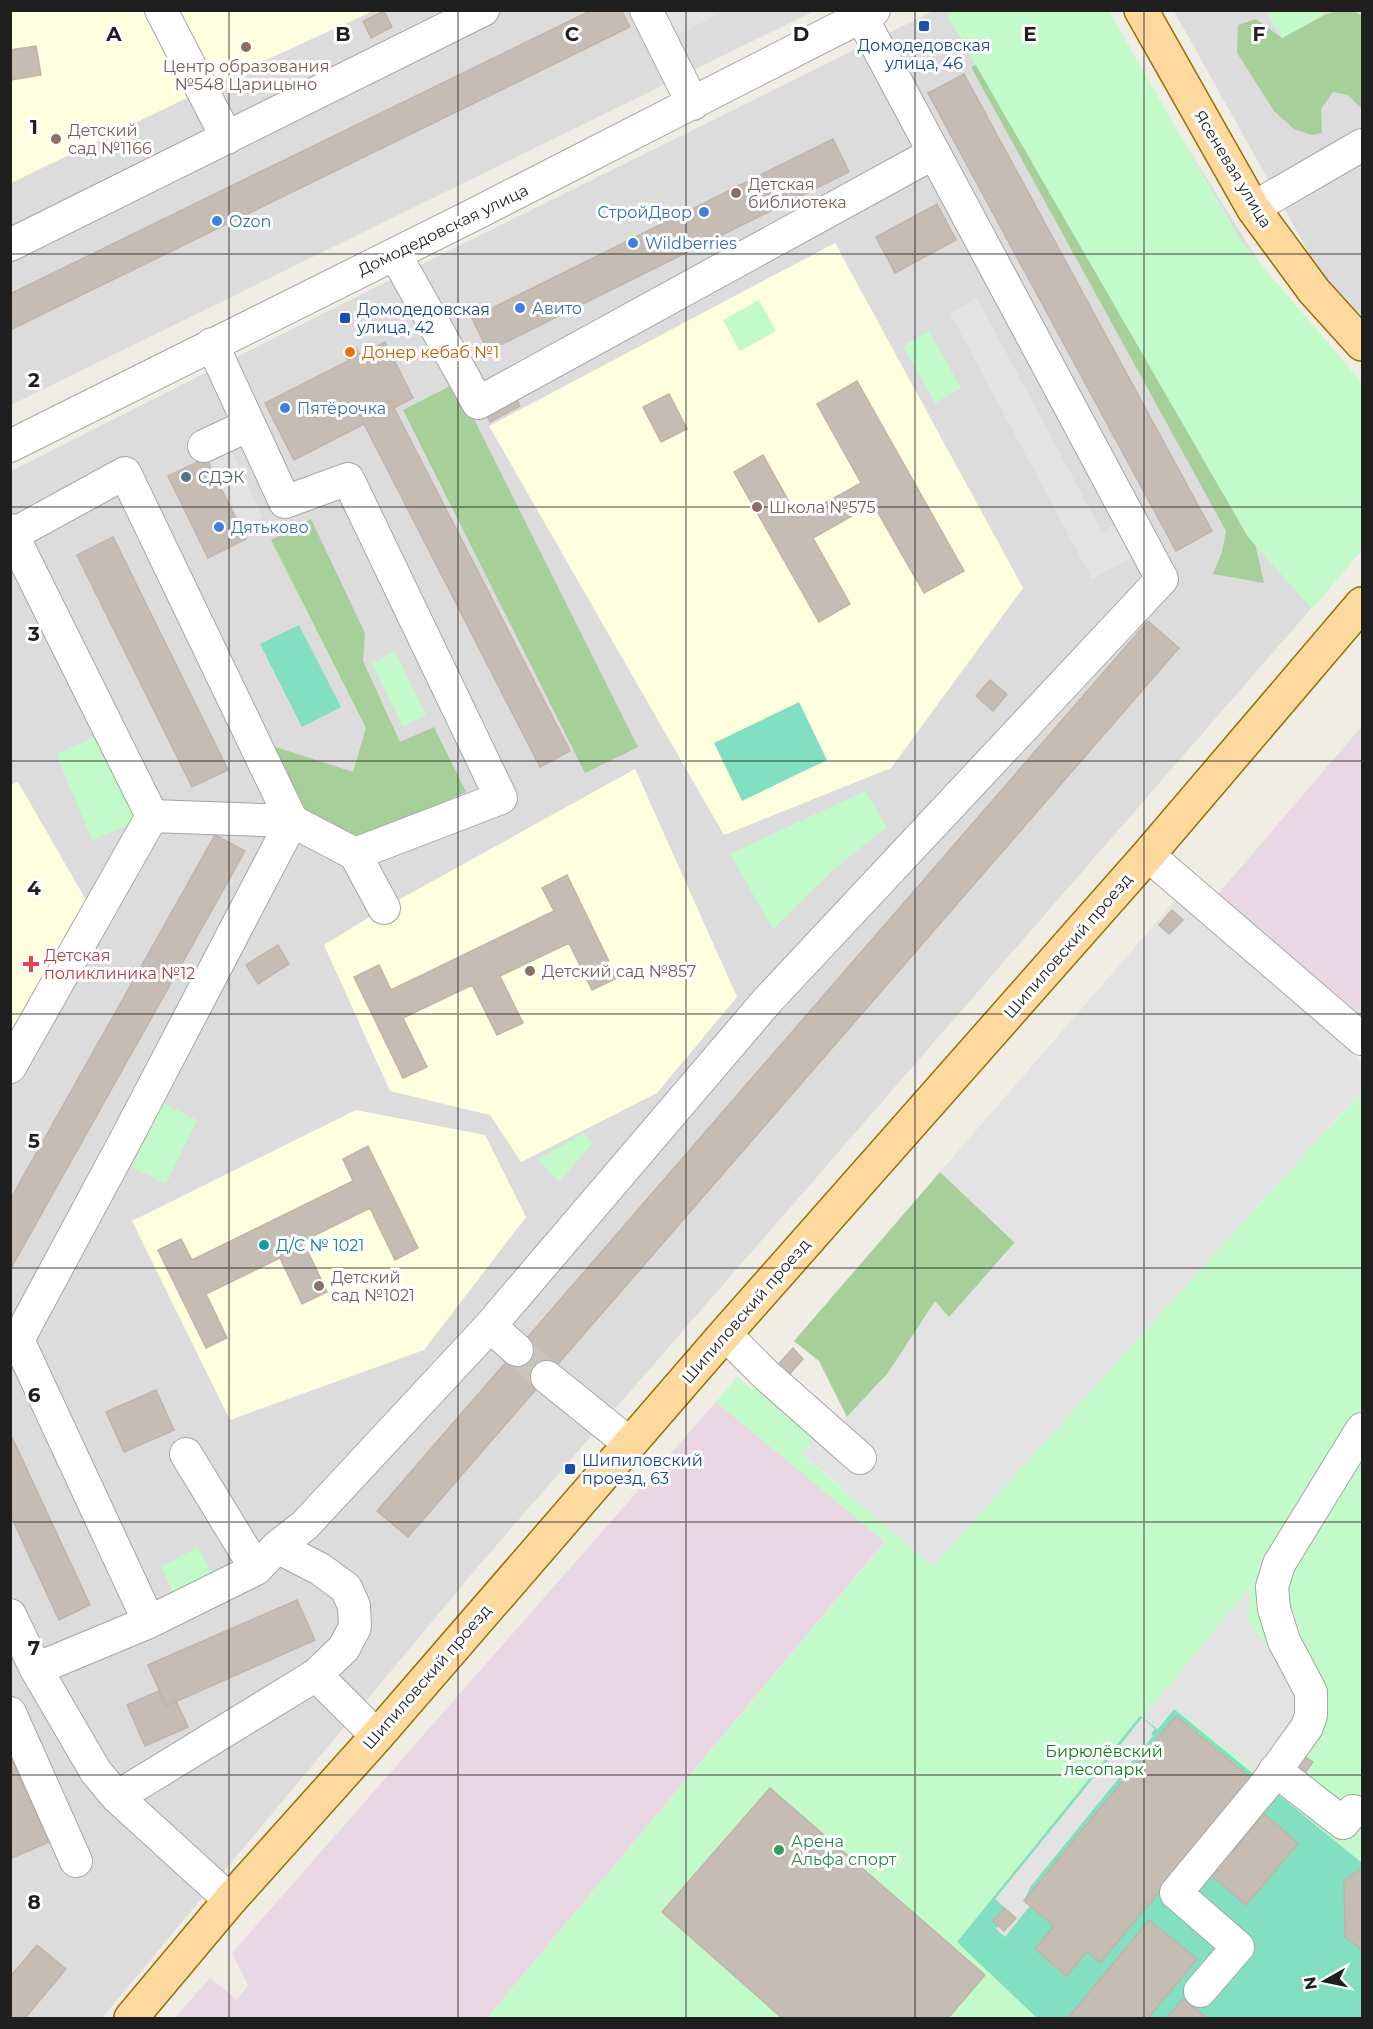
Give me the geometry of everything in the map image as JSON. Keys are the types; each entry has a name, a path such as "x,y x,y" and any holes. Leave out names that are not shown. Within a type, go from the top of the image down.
{"main road":[{"name":"Ясеневая улица","path":"1141,10 1253,208 1314,291 1362,344"},
{"name":"Шипиловский проезд","path":"131,2019 230,1900 377,1736 725,1334 1148,855 1362,604"}],"street":[{"path":"161,10 227,138"},
{"path":"10,245 483,10"},
{"path":"646,10 693,104"},
{"path":"36,1669 149,1622 256,1569 277,1547 305,1525 490,1326 766,1001 1162,579 934,153 867,14"},
{"name":"Домодедовская улица","path":"10,446 693,104 867,14"},
{"path":"1253,208 1362,145"},
{"path":"395,254 477,403 934,153"},
{"path":"212,344 285,502 348,479 501,798 355,854"},
{"path":"204,446 249,424"},
{"path":"152,816 11,534 125,473 292,821"},
{"path":"152,816 292,821 355,854 384,908"},
{"path":"10,1067 152,816"},
{"path":"149,1622 14,1340 132,1129 292,821"},
{"path":"1148,855 1362,1039"},
{"path":"490,1326 517,1350"},
{"path":"725,1334 766,1375 860,1458"},
{"path":"547,1377 630,1444"},
{"path":"1200,1991 1238,1947 1176,1893 1307,1727 1311,1715 1311,1692 1278,1627 1272,1587 1279,1564 1362,1430"},
{"path":"186,1454 256,1569"},
{"path":"117,1797 316,1675 344,1647 355,1627 354,1606 346,1588 320,1569 277,1547"},
{"path":"14,1631 96,1772 117,1797 230,1900"},
{"path":"316,1675 377,1736"},
{"path":"10,1713 76,1861"},
{"path":"1275,1770 1342,1823 1353,1811"}],"shaded area":[{"path":"11,11 814,11 11,405"},
{"name":"Детский сад №1166","path":"11,11 147,11 191,96 11,183"},
{"name":"Центр образования №548 Царицыно","path":"179,11 373,11 216,83"},
{"path":"660,11 726,11 673,37"},
{"path":"933,11 1102,11 1291,313 1362,550 481,1563 102,2018 11,2018 11,471"},
{"path":"1174,11 1362,11 1362,316 1323,278"},
{"name":"Школа №575","path":"835,243 1023,588 891,768 724,835 489,426"},
{"path":"977,298 1102,532 1129,518 1146,550 1092,579 950,313"},
{"path":"224,436 263,517 244,527 204,446"},
{"path":"1362,726 1362,1016 1218,894"},
{"name":"Детский сад №857","path":"635,769 737,997 657,1093 521,1162 490,1115 390,1091 324,945 384,908"},
{"name":"Детская поликлиника №12","path":"18,782 86,900 17,1028 11,1032 10,785"},
{"path":"1174,902 1189,902 1362,1062 1362,1090 933,1566 802,1454 818,1433 847,1417 888,1373 935,1301 949,1317 1015,1243 940,1172"},
{"name":"Детский сад №1021","path":"356,1110 485,1135 526,1217 424,1350 230,1420 132,1221"},
{"path":"716,1402 885,1541 487,2018 175,2018 210,1978 237,2000 248,1985 232,1953"},
{"path":"1251,1587 1247,1619 1301,1686 1304,1709 1260,1776 1175,1708 1157,1729 1143,1717"},
{"path":"1142,1718 1155,1729 1151,1734 1153,1736 1031,1886 1024,1900 1030,1906 1005,1937 996,1929 1010,1912 995,1899"}],"green space":[{"path":"955,10 1109,11 1241,241 1362,383 1362,550 1312,609 1248,537 947,15"},
{"path":"1266,11 1322,11 1324,15 1282,38"},
{"path":"1336,11 1354,11 1362,16 1362,109 1348,95 1333,92 1321,109 1322,133 1312,135 1294,129 1274,111 1237,53 1238,25 1256,19 1282,38"},
{"path":"987,60 1250,521 1264,583 1213,574 1222,552 1226,531 971,67"},
{"path":"759,300 776,331 740,351 723,320"},
{"path":"929,331 961,388 935,403 903,346"},
{"path":"456,383 638,747 585,773 403,410"},
{"path":"311,519 365,633 363,661 400,742 434,727 466,792 359,842 300,815 273,746 353,772 366,728 271,540"},
{"path":"299,625 341,707 302,727 260,644"},
{"path":"395,652 426,715 403,727 372,663"},
{"path":"799,702 827,760 742,801 714,743"},
{"path":"102,734 138,821 92,840 56,754"},
{"path":"865,791 887,827 832,871 773,929 730,854"},
{"name":"Бирюлёвский лесопарк","path":"1361,1092 1362,2018 487,2018 885,1542 716,1402 738,1376 752,1390 758,1384 818,1433 802,1455 933,1566"},
{"path":"163,1103 197,1120 166,1184 132,1167"},
{"path":"583,1134 593,1143 559,1182 538,1159"},
{"path":"940,1172 1015,1242 949,1318 935,1302 888,1373 847,1417 819,1361 794,1341"},
{"path":"198,1547 214,1577 176,1597 161,1567"},
{"path":"1174,1709 1362,1863 1362,2018 1037,2018 957,1942 1140,1716 1158,1729"}],"building":[{"path":"592,10 621,10 630,27 10,330 10,294"},
{"path":"384,11 392,27 371,38 363,21"},
{"path":"911,41 923,43 921,50 914,48 912,54 904,52 905,47 910,48"},
{"path":"36,46 41,75 10,80 10,50"},
{"path":"964,74 1212,531 1176,551 928,93"},
{"path":"833,139 849,172 488,351 472,318"},
{"path":"937,204 956,240 895,273 876,237"},
{"path":"385,342 413,398 394,408 390,400 360,416 364,424 294,460 265,403 348,361 345,354 356,348 360,355"},
{"path":"857,381 964,571 924,593 873,504 813,538 850,604 819,622 734,472 763,455 798,518 861,483 817,404"},
{"path":"511,388 520,406 490,422 481,404"},
{"path":"669,394 687,429 661,442 643,407"},
{"path":"390,400 570,751 540,767 360,416"},
{"path":"206,458 246,539 208,558 168,476"},
{"path":"113,537 228,770 192,787 77,555"},
{"path":"1148,621 1179,648 408,1537 377,1511"},
{"path":"990,680 1007,694 993,711 976,696"},
{"path":"215,835 245,851 10,1270 10,1200"},
{"path":"567,875 617,978 592,990 569,943 500,976 523,1023 497,1035 472,985 403,1018 427,1067 403,1078 354,977 379,965 391,990 554,911 542,888"},
{"path":"1172,910 1183,920 1169,934 1159,925"},
{"path":"278,945 289,964 258,984 246,965"},
{"name":"Д/C № 1021","path":"368,1146 418,1248 395,1260 370,1208 303,1241 327,1292 302,1304 280,1258 206,1294 227,1338 206,1348 158,1250 181,1239 192,1260 353,1181 343,1159"},
{"path":"793,1348 803,1359 786,1378 775,1368"},
{"path":"156,1390 174,1430 124,1452 106,1412"},
{"path":"10,1433 90,1605 59,1620 10,1514"},
{"path":"297,1600 315,1640 166,1706 148,1665"},
{"path":"159,1691 166,1706 176,1701 188,1727 145,1746 127,1705"},
{"path":"1176,1716 1252,1779 1100,1963 1087,1951 1067,1976 1035,1949 1054,1926 1024,1901"},
{"path":"1301,1754 1313,1762 1304,1775 1293,1766"},
{"path":"10,1755 49,1842 12,1858 10,1854"},
{"name":"Арена Альфа спорт","path":"770,1788 985,1975 948,2018 782,2018 662,1912"},
{"path":"1264,1814 1298,1843 1246,1905 1212,1876 1218,1870 1215,1867 1230,1849 1233,1852"},
{"path":"1362,1868 1362,1950 1345,1937 1344,1881"},
{"path":"1004,1908 1016,1918 1004,1931 993,1921"},
{"path":"1149,1920 1197,1959 1148,2018 1068,2018"},
{"path":"37,1945 66,1969 25,2018 10,2018 10,1977"},
{"path":"1183,1999 1207,2018 1166,2018"}],"tunnel":[{"path":"517,1350 547,1377"}],"place":[{"name":"Домодедовская улица, 46","path":"924,26"},
{"name":"Центр образования №548 Царицыно","path":"246,47"},
{"name":"Детский сад №1166","path":"56,139"},
{"name":"Детская библиотека","path":"736,193"},
{"name":"СтройДвор","path":"704,212"},
{"name":"Ozon","path":"217,221"},
{"name":"Wildberries","path":"633,243"},
{"name":"Авито","path":"520,308"},
{"name":"Домодедовская улица, 42","path":"345,318"},
{"name":"Донер кебаб №1","path":"350,352"},
{"name":"Пятёрочка","path":"285,408"},
{"name":"СДЭК","path":"186,477"},
{"name":"Школа №575","path":"757,507"},
{"name":"Дятьково","path":"219,527"},
{"name":"Детская поликлиника №12","path":"31,964"},
{"name":"Детский сад №857","path":"530,971"},
{"name":"Д/C № 1021","path":"264,1245"},
{"name":"Детский сад №1021","path":"319,1286"},
{"name":"Шипиловский проезд, 63","path":"570,1469"},
{"name":"Арена Альфа спорт","path":"779,1850"}]}
